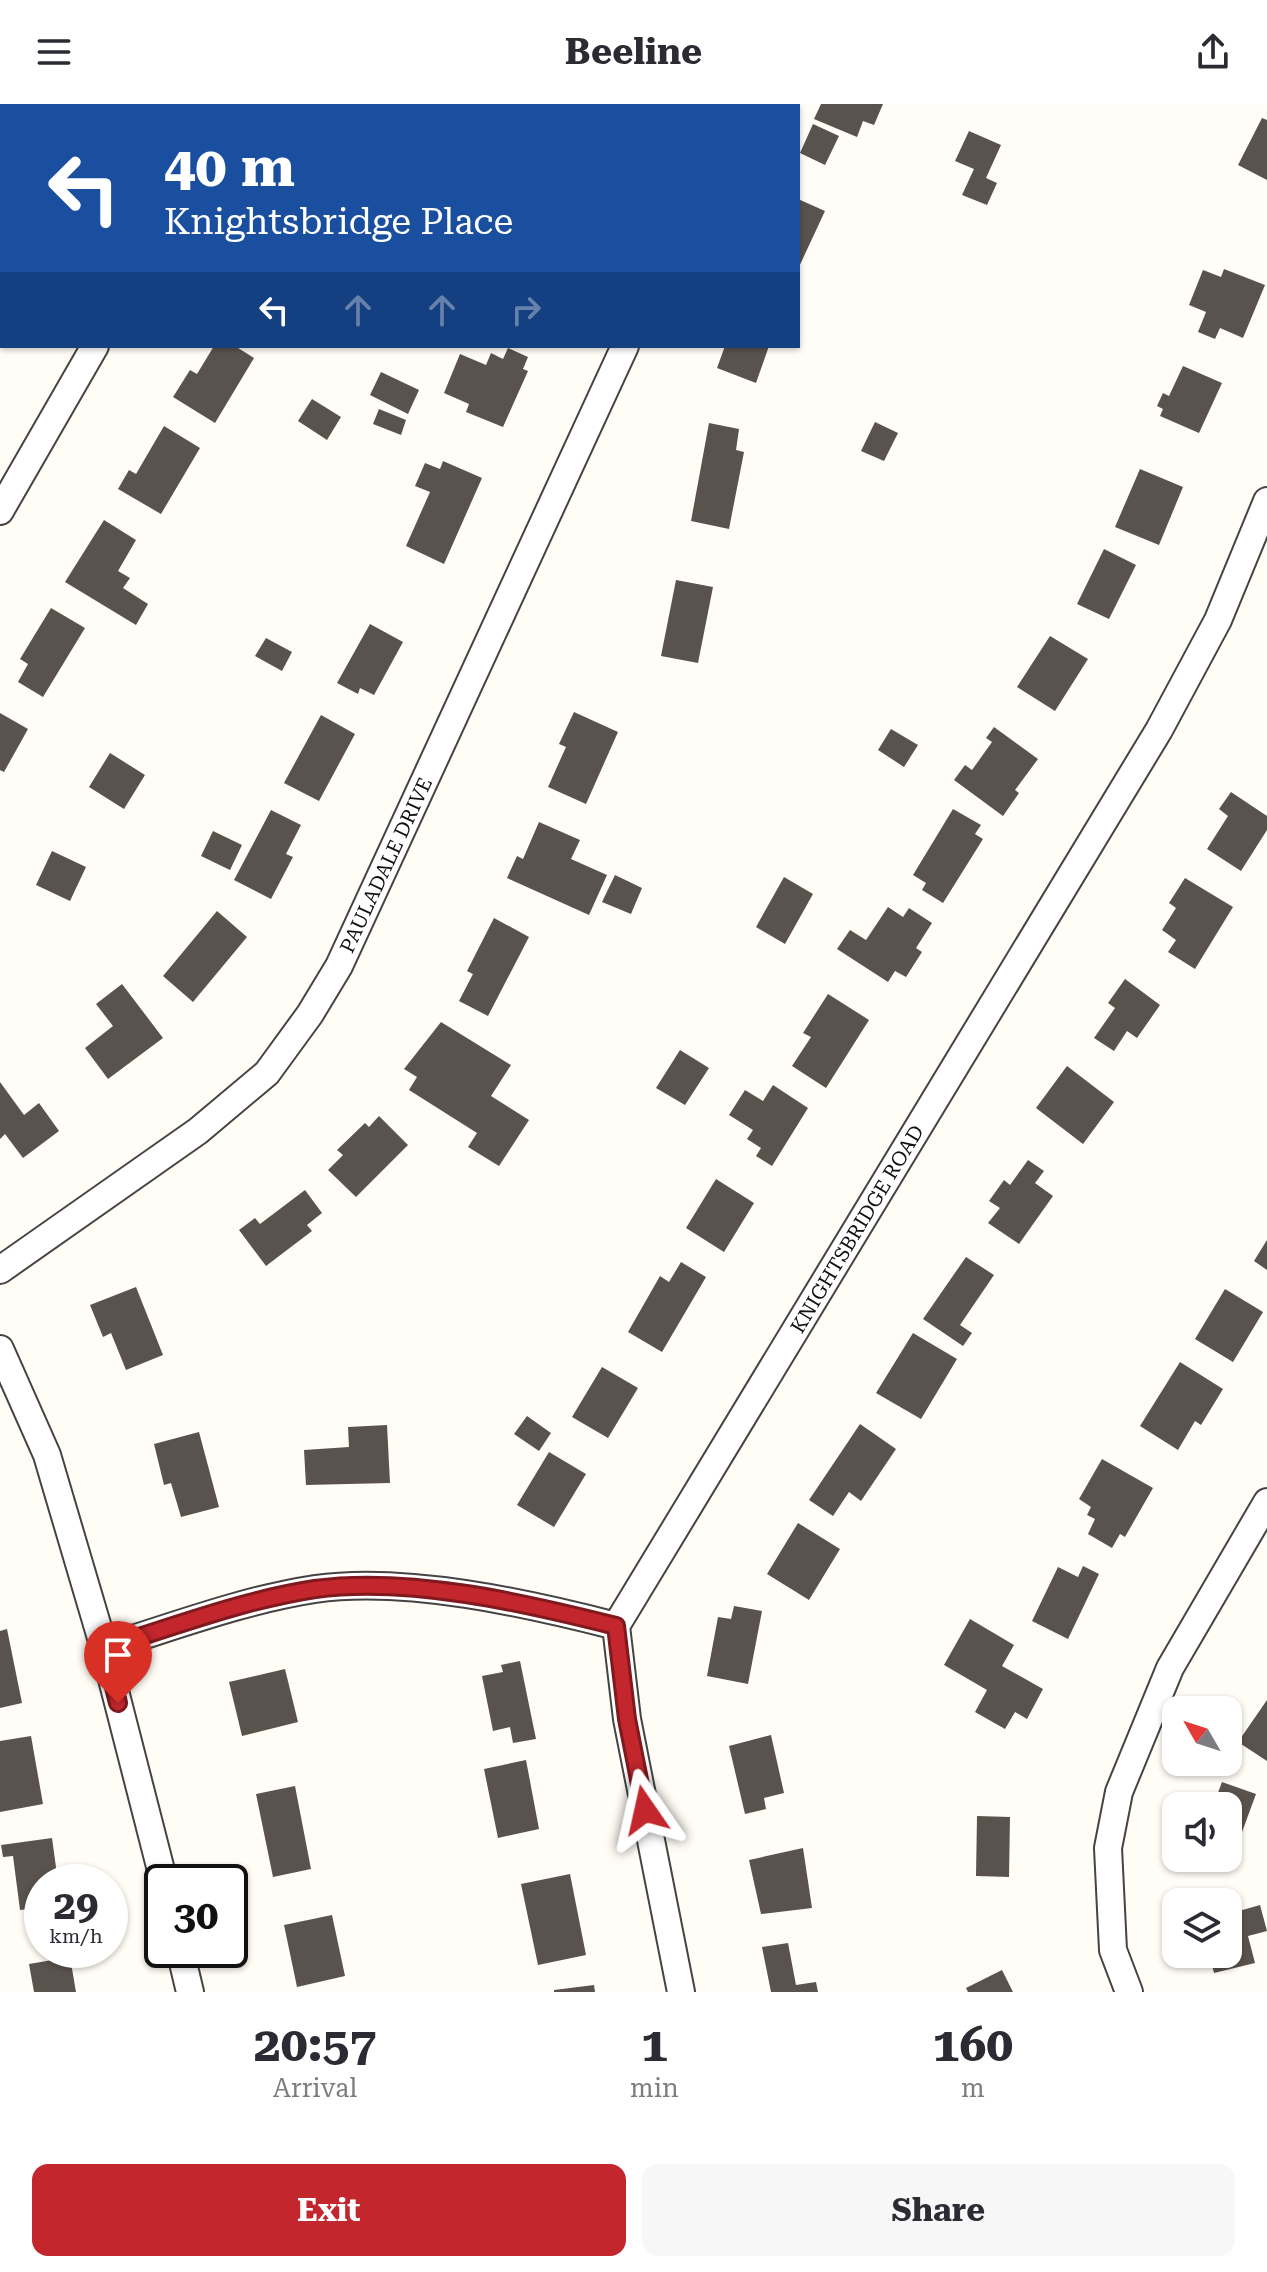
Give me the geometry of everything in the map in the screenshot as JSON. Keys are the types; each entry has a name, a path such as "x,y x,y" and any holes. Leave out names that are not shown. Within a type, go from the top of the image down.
{"street":[{"path":"0,511 94,348"},
{"name":"PAULADALE DRIVE","path":"0,1270 198,1131 267,1073 310,1014 339,966 624,348"},
{"name":"KNIGHTSBRIDGE ROAD","path":"616,1626 1159,730 1218,620 1267,501"},
{"path":"0,1349 47,1455 104,1648 159,1864"},
{"path":"1129,1992 1113,1950 1112,1936 1108,1848 1119,1792 1170,1668 1267,1502"},
{"path":"104,1648 246,1605 317,1589 421,1588 559,1612 616,1626 627,1719 681,1992"},
{"path":"184,1968 190,1992"}],"building":[{"path":"821,104 883,104 874,125 863,121 857,137 814,119"},
{"path":"1262,118 1267,120 1267,180 1238,165"},
{"path":"813,124 839,136 825,165 800,153"},
{"path":"969,131 1001,145 986,178 997,183 987,205 962,195 974,169 955,161"},
{"path":"800,200 825,211 800,265"},
{"path":"1224,269 1265,285 1243,338 1220,328 1215,339 1198,332 1206,312 1189,305 1203,270 1221,277"},
{"path":"213,348 238,348 254,358 215,423 173,397 190,370 197,374"},
{"path":"508,348 528,357 523,369 528,371 503,427 466,412 469,404 444,393 460,354 486,365 491,353 503,359"},
{"path":"724,348 768,348 756,383 717,368"},
{"path":"1183,366 1222,383 1199,433 1160,416 1163,409 1157,406 1163,393 1169,396"},
{"path":"381,372 419,390 408,414 370,395"},
{"path":"312,399 341,417 327,440 298,421"},
{"path":"379,409 406,420 401,435 373,424"},
{"path":"875,422 898,433 884,461 861,451"},
{"path":"709,423 739,429 736,450 744,452 729,529 691,521"},
{"path":"164,426 200,448 161,514 118,489 129,470 136,474"},
{"path":"443,461 482,478 444,564 406,546 430,492 415,486 425,463 440,469"},
{"path":"1140,469 1183,487 1159,545 1115,527"},
{"path":"104,520 136,540 118,571 130,578 123,588 148,604 136,625 65,582"},
{"path":"1104,549 1136,565 1109,619 1077,604"},
{"path":"676,580 713,587 698,663 661,656"},
{"path":"51,608 85,628 43,697 18,682 28,664 20,659"},
{"path":"370,624 403,642 374,695 360,688 358,694 337,683"},
{"path":"1050,636 1088,659 1055,711 1017,687"},
{"path":"266,638 292,652 282,671 255,656"},
{"path":"574,712 618,732 586,804 548,787 566,747 559,744"},
{"path":"0,713 28,729 4,772 0,770"},
{"path":"321,715 355,734 319,801 284,783"},
{"path":"994,727 1038,759 1015,790 1019,793 1003,816 954,780 965,765 972,770 992,742 986,738"},
{"path":"891,729 918,745 904,767 878,750"},
{"path":"110,753 145,775 124,809 89,787"},
{"path":"1231,792 1267,816 1267,830 1241,871 1207,849 1228,816 1219,809"},
{"path":"953,809 981,825 975,834 983,839 943,903 922,890 926,883 913,875"},
{"path":"271,810 301,825 286,854 293,857 271,899 234,880"},
{"path":"539,822 580,840 571,859 607,875 589,915 507,878 517,856 523,859"},
{"path":"213,831 242,845 230,870 201,856"},
{"path":"52,851 86,867 70,901 36,885"},
{"path":"615,875 642,888 631,914 602,902"},
{"path":"784,877 813,894 785,944 756,927"},
{"path":"1185,878 1233,907 1195,969 1168,952 1176,940 1162,930 1176,908 1169,903"},
{"path":"888,907 903,917 909,908 932,923 916,948 922,952 906,977 895,971 888,982 837,949 850,930 866,940"},
{"path":"217,911 247,937 193,1002 163,976"},
{"path":"494,918 529,937 488,1016 459,1001 473,974 467,971"},
{"path":"1125,979 1160,1005 1137,1038 1127,1031 1114,1051 1094,1038 1115,1008 1108,1003"},
{"path":"122,984 163,1038 108,1079 85,1048 113,1026 96,1004"},
{"path":"828,994 869,1020 826,1088 792,1066 811,1037 803,1033"},
{"path":"441,1022 511,1065 491,1096 529,1120 499,1166 468,1147 477,1133 409,1090 417,1077 404,1069"},
{"path":"680,1050 709,1068 685,1105 656,1088"},
{"path":"1067,1066 1114,1102 1083,1144 1036,1108"},
{"path":"0,1082 24,1115 39,1103 59,1131 23,1158 5,1134 0,1139"},
{"path":"773,1085 808,1108 772,1166 756,1156 761,1148 747,1139 753,1130 729,1115 745,1090 763,1101"},
{"path":"379,1116 408,1145 356,1197 328,1170 343,1155 337,1150 365,1123 369,1127"},
{"path":"1028,1160 1044,1171 1035,1183 1053,1196 1019,1244 988,1223 1000,1208 989,1201 1004,1180 1010,1185"},
{"path":"716,1179 754,1203 724,1252 686,1228"},
{"path":"305,1190 322,1213 307,1225 312,1231 266,1266 239,1230 255,1218 260,1224"},
{"path":"1267,1240 1267,1270 1254,1261"},
{"path":"966,1257 994,1275 960,1325 972,1333 963,1346 923,1319"},
{"path":"681,1262 706,1277 662,1352 628,1332 660,1276 669,1282"},
{"path":"136,1287 163,1355 126,1370 111,1333 103,1337 90,1305"},
{"path":"1225,1289 1263,1312 1233,1362 1195,1339"},
{"path":"913,1333 957,1359 921,1419 876,1393"},
{"path":"1180,1362 1223,1389 1201,1425 1195,1421 1178,1450 1140,1426"},
{"path":"602,1367 638,1388 608,1438 572,1417"},
{"path":"527,1416 551,1433 539,1451 514,1434"},
{"path":"860,1424 896,1449 861,1501 849,1492 833,1516 809,1500"},
{"path":"387,1425 390,1483 306,1485 304,1450 349,1447 348,1427"},
{"path":"199,1432 219,1507 181,1517 171,1483 164,1485 154,1444"},
{"path":"549,1452 586,1474 554,1527 517,1505"},
{"path":"1102,1459 1153,1488 1125,1537 1120,1534 1112,1548 1088,1534 1095,1519 1087,1515 1091,1507 1079,1499"},
{"path":"798,1523 840,1549 809,1600 767,1574"},
{"path":"1083,1566 1099,1574 1068,1639 1032,1621 1058,1567 1078,1577"},
{"path":"734,1606 762,1611 748,1684 707,1676 718,1617 731,1619"},
{"path":"970,1619 1014,1645 1002,1666 1043,1689 1027,1719 1015,1712 1005,1729 975,1712 987,1690 944,1665"},
{"path":"7,1629 22,1703 0,1708 0,1631"},
{"path":"520,1661 536,1739 513,1743 510,1727 493,1731 482,1676 503,1672 501,1665"},
{"path":"285,1669 298,1722 242,1736 229,1682"},
{"path":"1267,1700 1267,1761 1242,1745 1242,1736"},
{"path":"771,1735 784,1793 764,1798 766,1809 745,1814 729,1746"},
{"path":"31,1736 43,1804 0,1812 0,1741"},
{"path":"526,1760 539,1829 498,1838 484,1769"},
{"path":"1222,1782 1256,1794 1242,1832 1242,1792 1218,1792"},
{"path":"295,1786 311,1869 273,1877 256,1794"},
{"path":"977,1816 1010,1817 1009,1877 976,1876"},
{"path":"52,1838 56,1864 24,1864 24,1910 20,1910 13,1856 3,1857 1,1845"},
{"path":"803,1848 812,1908 761,1914 749,1860"},
{"path":"570,1874 586,1955 538,1965 521,1884"},
{"path":"1260,1905 1267,1931 1248,1936 1255,1963 1242,1966 1242,1910"},
{"path":"332,1915 345,1976 297,1987 284,1925"},
{"path":"788,1943 796,1985 816,1982 818,1992 771,1992 762,1947"},
{"path":"30,1968 72,1968 76,1992 34,1992"},
{"path":"1213,1968 1234,1968 1214,1973"},
{"path":"1002,1970 1013,1992 968,1992 966,1988"},
{"path":"594,1985 595,1992 554,1992 554,1990"}],"route":[{"path":"118,1703 104,1648 246,1605 317,1589 421,1588 559,1612 616,1626 627,1719 645,1810"}]}
